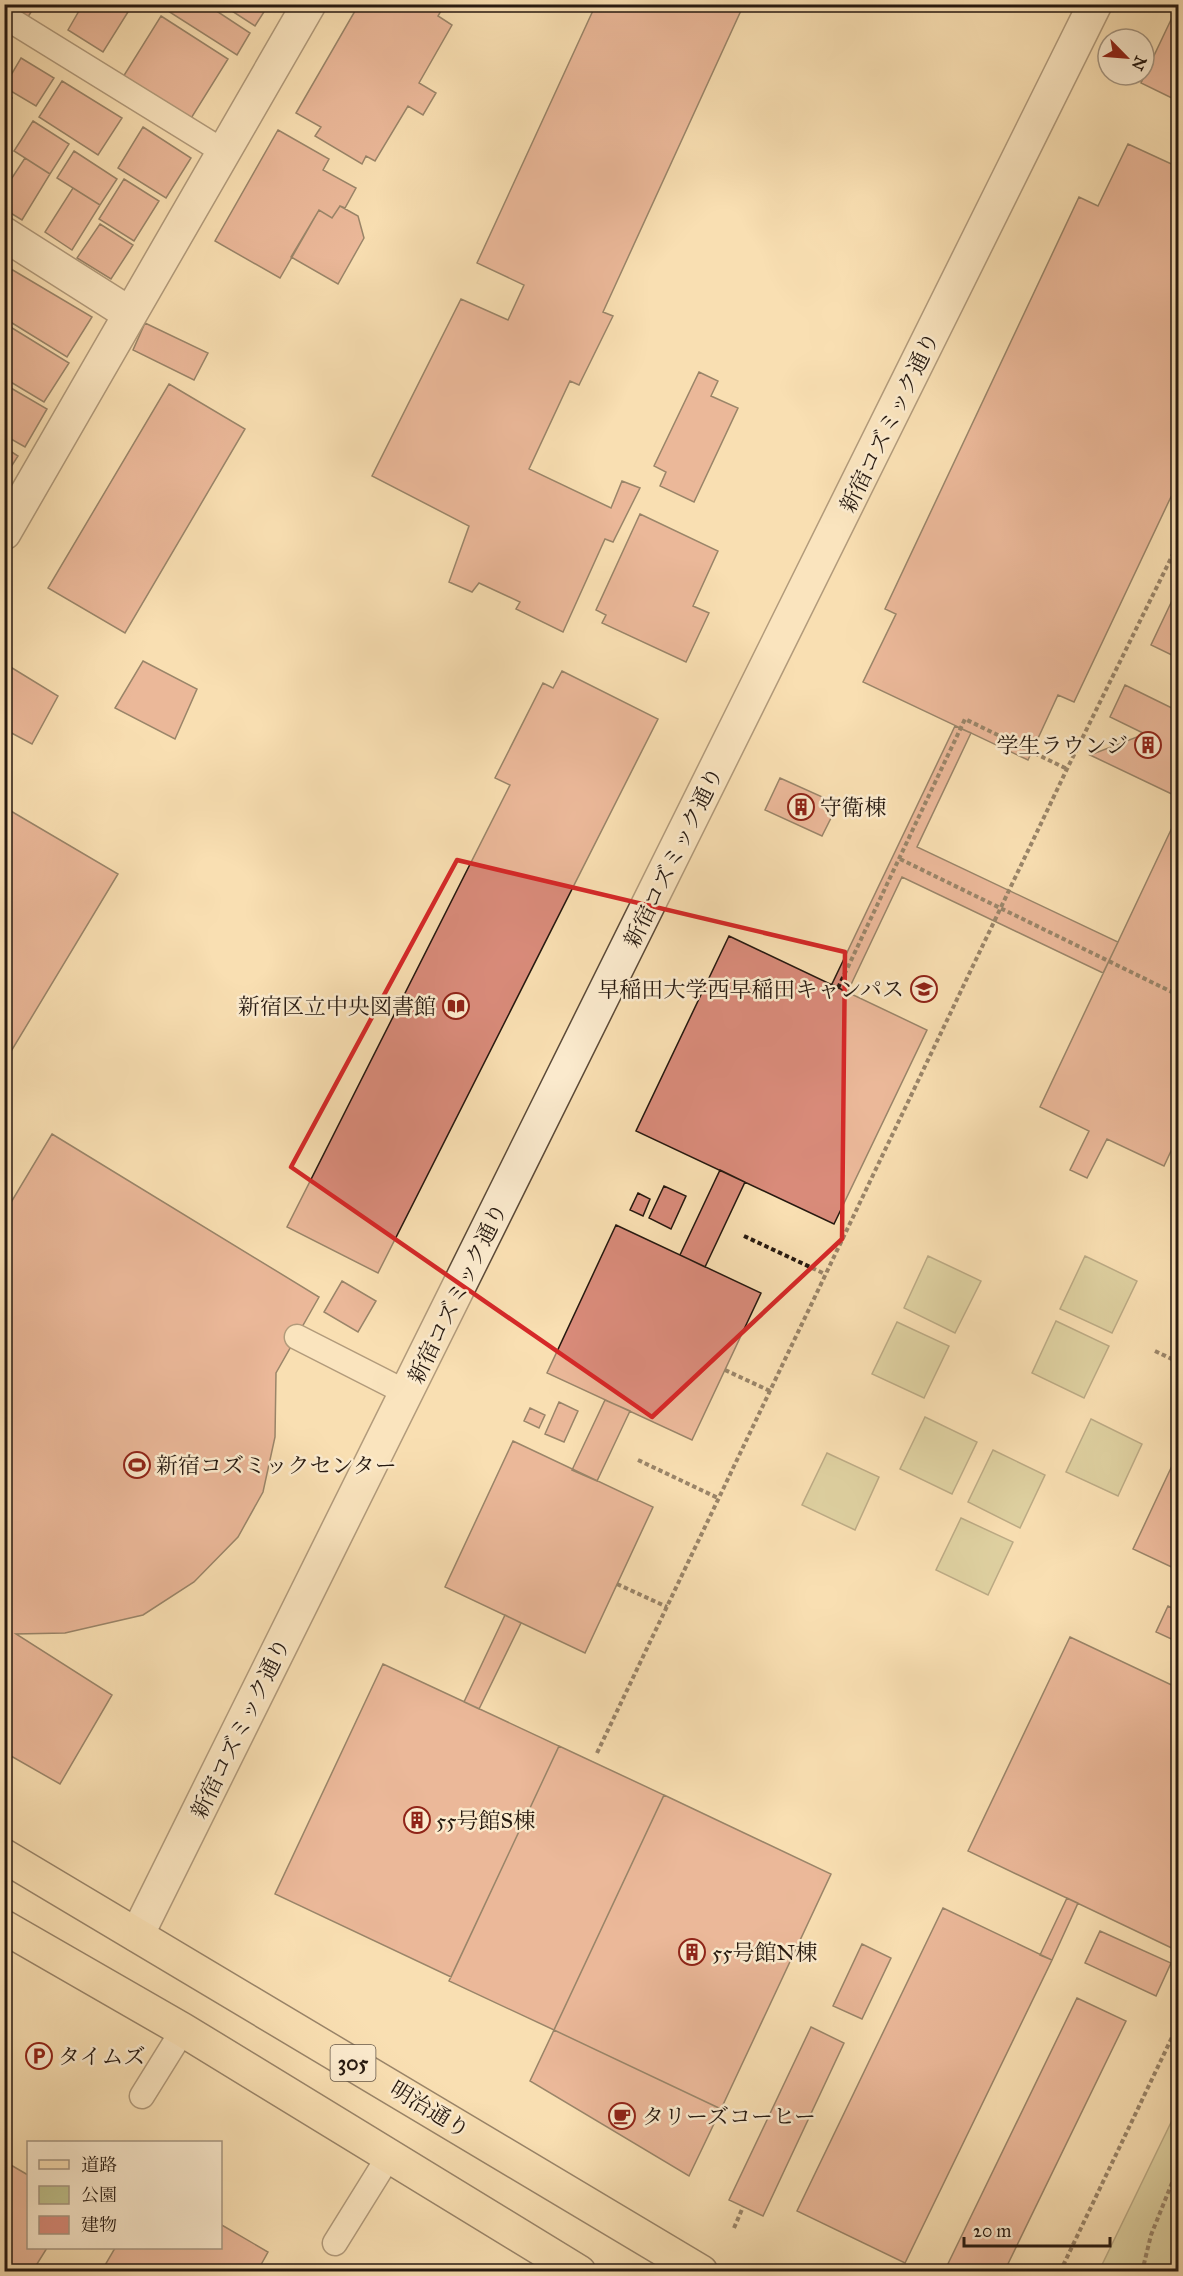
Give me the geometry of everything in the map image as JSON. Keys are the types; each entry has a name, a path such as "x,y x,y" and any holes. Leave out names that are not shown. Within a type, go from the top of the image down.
{"main road":[{"name":"明治通り","path":"4,1856 701,2271"},
{"name":"305","path":"4,1927 183,2030 579,2271"}],"street":[{"path":"4,533 309,4"},
{"name":"新宿コズミック通り","path":"137,1935 1095,4"},
{"path":"4,234 130,314"}],"lane":[{"path":"4,16 224,152"},
{"path":"297,1338 407,1393"},
{"path":"142,2096 183,2030"},
{"path":"335,2243 389,2156"}],"path":[{"path":"597,1753 1067,769 1179,543"},
{"path":"838,988 965,719 1067,769"},
{"path":"900,860 1179,995"},
{"path":"744,1236 825,1274"},
{"path":"1155,1351 1179,1362"},
{"path":"725,1370 770,1391"},
{"path":"638,1460 718,1498"},
{"path":"617,1584 667,1607"},
{"path":"1060,2271 1174,2033"},
{"path":"1142,2271 1151,2235 1179,2168"},
{"path":"734,2228 743,2207"}],"highlighted area":[{"path":"457,860 845,952 842,1239 652,1417 291,1167"}],"green space":[{"path":"928,1256 981,1281 955,1333 904,1308"},
{"path":"1085,1256 1137,1281 1112,1333 1060,1309"},
{"path":"1056,1321 1109,1346 1084,1398 1032,1373"},
{"path":"897,1322 949,1346 924,1398 872,1374"},
{"path":"925,1417 977,1442 952,1494 900,1469"},
{"path":"1091,1419 1142,1444 1118,1496 1066,1472"},
{"path":"993,1450 1045,1475 1020,1528 968,1502"},
{"path":"827,1453 879,1477 855,1530 802,1505"},
{"path":"961,1518 1013,1542 988,1595 936,1570"},
{"path":"1178,2108 1178,2271 1099,2271"}],"building":[{"path":"7,4 36,4 28,17"},
{"path":"83,4 133,4 103,52 68,30"},
{"path":"157,4 206,4 250,33 237,55"},
{"path":"221,4 269,4 255,26"},
{"path":"359,4 445,4 438,16 452,25 419,83 436,93 423,115 408,106 375,161 366,156 362,164 315,136 321,127 296,113"},
{"path":"596,4 744,4 603,312 613,316 579,385 570,381 529,469 611,508 622,481 640,488 613,542 605,539 563,632 516,609 520,602 479,583 472,592 449,582 469,526 372,476 461,299 508,320 524,285 477,263"},
{"path":"1178,5 1178,101 1149,87 1156,87 1156,51"},
{"path":"161,16 228,59 190,120 123,77"},
{"path":"21,58 54,78 36,106 4,87"},
{"path":"62,81 122,118 98,155 39,117"},
{"path":"4,93 12,98 4,111"},
{"path":"33,121 69,144 50,174 14,151"},
{"path":"143,127 191,158 166,198 118,168"},
{"path":"278,130 329,159 323,170 356,188 345,208 340,206 332,218 319,210 280,278 215,241"},
{"path":"1128,144 1178,167 1178,482 1074,702 1058,695 1028,760 863,682 896,614 885,609 1079,197 1098,206"},
{"path":"74,151 117,179 100,205 57,178"},
{"path":"25,158 50,174 22,220 4,209 4,190"},
{"path":"124,179 159,201 134,241 99,219"},
{"path":"73,188 100,205 72,250 45,232"},
{"path":"340,206 358,216 364,238 338,284 291,257 319,210 332,218"},
{"path":"100,224 133,245 111,279 77,258"},
{"path":"11,269 92,317 67,357 4,318 4,280"},
{"path":"4,323 69,363 44,402 4,378"},
{"path":"145,323 208,353 194,380 133,350"},
{"path":"699,372 718,381 711,396 738,408 694,502 660,486 666,472 654,466"},
{"path":"4,384 47,409 25,447 4,435"},
{"path":"169,384 245,429 125,633 48,588"},
{"path":"4,447 18,456 4,478"},
{"path":"640,514 718,551 693,606 709,613 686,662 602,623 606,615 596,610"},
{"path":"1178,588 1178,658 1151,645"},
{"path":"143,661 197,689 175,739 115,708"},
{"path":"4,663 58,696 32,744 4,729"},
{"name":"新宿区立中央図書館","path":"562,671 658,719 378,1273 287,1227 510,785 495,778 543,683 553,688"},
{"name":"学生ラウンジ","path":"1125,685 1178,711 1178,797 1090,755 1145,734 1110,717"},
{"path":"955,726 971,733 917,847 1118,942 1103,973 902,877 847,993 832,984"},
{"name":"守衛棟","path":"780,778 838,804 822,836 765,810"},
{"path":"4,807 118,874 4,1063"},
{"path":"1178,815 1178,1136 1164,1166 1107,1139 1087,1178 1070,1170 1089,1131 1040,1107"},
{"path":"729,936 927,1030 834,1224 636,1131"},
{"name":"新宿コズミックセンター","path":"52,1134 319,1297 276,1373 275,1437 263,1492 238,1537 194,1582 143,1615 65,1633 16,1634 112,1695 60,1784 4,1752 4,1214"},
{"path":"720,1170 745,1182 705,1267 680,1255"},
{"path":"664,1186 686,1196 671,1229 649,1218"},
{"path":"638,1193 650,1199 643,1216 630,1210"},
{"path":"616,1225 761,1293 692,1440 547,1373"},
{"path":"342,1281 376,1301 358,1332 324,1312"},
{"path":"605,1400 630,1411 597,1481 572,1470"},
{"path":"559,1402 578,1411 564,1442 545,1434"},
{"path":"530,1408 545,1415 539,1428 524,1421"},
{"path":"513,1441 653,1507 585,1653 445,1587"},
{"path":"1178,1453 1178,1570 1133,1549"},
{"path":"1168,1606 1178,1611 1178,1642 1156,1632"},
{"path":"505,1615 521,1623 479,1709 464,1702"},
{"path":"1070,1637 1178,1688 1178,1951 968,1851"},
{"name":"55号館S棟","path":"383,1664 559,1746 451,1977 275,1894"},
{"path":"559,1746 664,1795 554,2030 449,1981"},
{"name":"55号館N棟","path":"664,1795 831,1874 721,2109 554,2030"},
{"path":"1067,1898 1078,1903 1052,1960 1040,1955"},
{"path":"943,1908 1052,1960 905,2263 797,2211"},
{"path":"1100,1931 1171,1963 1156,1996 1085,1963"},
{"path":"862,1944 891,1958 862,2019 833,2006"},
{"path":"1077,1998 1126,2021 1004,2272 944,2272"},
{"path":"811,2027 844,2043 763,2216 729,2200"},
{"path":"554,2030 721,2109 689,2176 530,2081"},
{"path":"4,2161 27,2174 27,2249 46,2249 32,2272 4,2272"},
{"path":"222,2225 268,2252 257,2272 101,2272 114,2249 222,2249"}],"place":[{"name":"学生ラウンジ","path":"1148,745"},
{"name":"守衛棟","path":"801,807"},
{"name":"早稲田大学西早稲田キャンパス","path":"924,989"},
{"name":"新宿区立中央図書館","path":"456,1006"},
{"name":"新宿コズミックセンター","path":"137,1465"},
{"name":"55号館S棟","path":"417,1820"},
{"name":"55号館N棟","path":"692,1952"},
{"name":"タイムズ","path":"39,2056"},
{"name":"タリーズコーヒー","path":"622,2116"}]}
